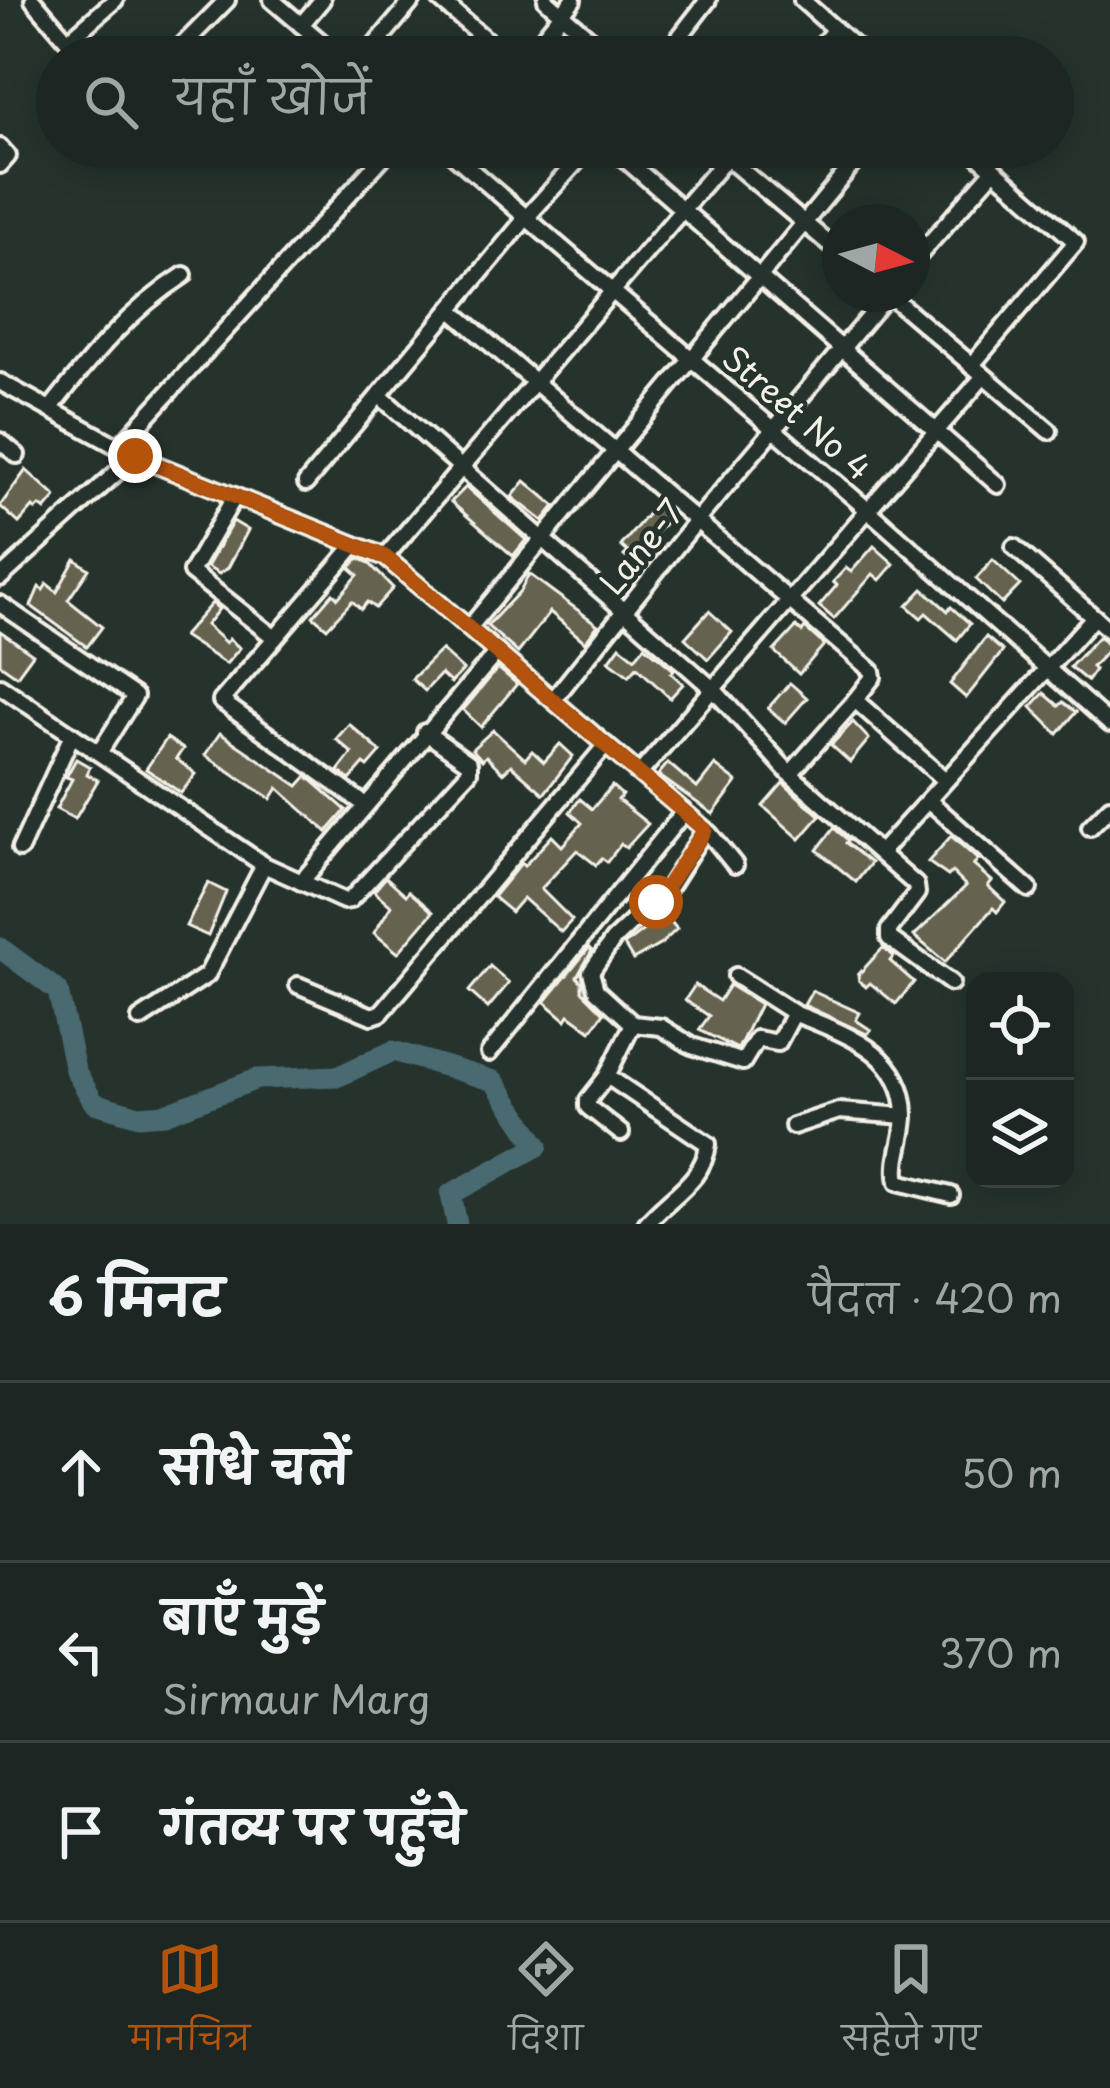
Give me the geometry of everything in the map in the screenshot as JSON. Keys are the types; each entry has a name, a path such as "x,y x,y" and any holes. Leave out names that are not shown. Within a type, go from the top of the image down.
{"street":[{"path":"33,0 64,36"},
{"path":"73,36 116,0"},
{"path":"192,36 227,0"},
{"path":"272,0 314,36"},
{"path":"301,25 322,0"},
{"path":"382,36 412,0"},
{"path":"440,0 482,36"},
{"path":"546,0 587,36"},
{"path":"544,36 573,0"},
{"path":"680,36 708,0"},
{"path":"802,0 843,36"},
{"path":"829,36 835,29"},
{"path":"0,147 8,156 0,165"},
{"path":"119,447 373,168"},
{"name":"Street No 4","path":"470,168 1110,724"},
{"path":"307,483 571,168"},
{"path":"635,168 998,485"},
{"path":"385,557 718,168"},
{"path":"747,168 822,238"},
{"path":"469,628 849,168"},
{"path":"640,773 935,432 1076,242 992,168"},
{"path":"930,243 994,170"},
{"path":"50,409 100,345 155,293 184,275"},
{"path":"451,310 792,598 873,674 790,774"},
{"name":"Lane-7","path":"553,700 873,312"},
{"path":"909,312 1049,431"},
{"path":"0,382 135,456 385,557 707,831 735,865"},
{"path":"380,396 714,690 790,774 918,889 889,938 952,983"},
{"path":"0,441 17,455"},
{"path":"0,578 135,456"},
{"path":"235,496 191,572 275,638"},
{"path":"355,545 221,698 222,704 364,804"},
{"path":"1013,547 1110,631"},
{"path":"0,604 135,696 99,753"},
{"path":"880,853 1094,617"},
{"path":"301,882 424,732 497,652"},
{"path":"1,690 265,865 344,901 469,772 469,764 424,732"},
{"path":"855,700 945,780"},
{"path":"20,849 72,735"},
{"path":"298,985 372,1016 381,1013 606,745"},
{"path":"929,801 1029,889"},
{"path":"1090,827 1110,807"},
{"path":"488,1053 684,812"},
{"path":"707,831 669,887 613,940 591,972 596,990 633,1024 661,1027 692,1046 743,1062 757,1040 778,1042 794,1013"},
{"path":"140,1019 207,975 265,865"},
{"path":"736,976 890,1064 902,1091 905,1116 898,1182 951,1195"},
{"path":"621,1133 588,1107 633,1024"},
{"path":"607,1076 708,1144 702,1165 688,1184 646,1224"},
{"path":"793,1126 839,1111 905,1116"}],"building":[{"path":"26,470 56,497 45,510 33,507 19,523 0,506"},
{"path":"525,481 555,506 543,521 512,497"},
{"path":"466,487 526,540 513,556 451,502"},
{"path":"655,505 669,518 643,548 653,557 639,574 627,564 630,561 624,556 628,552 621,546"},
{"path":"233,521 248,530 228,568 219,574 207,567"},
{"path":"874,546 894,564 880,580 873,574 834,619 819,606 837,585 833,582 846,568 851,572"},
{"path":"358,558 393,588 375,608 367,602 361,609 352,601 327,628 313,616 358,575 350,568"},
{"path":"75,559 89,569 68,600 102,627 87,647 31,606 39,587 43,590 47,584 57,592"},
{"path":"993,560 1020,585 1002,604 976,579"},
{"path":"529,574 598,625 585,642 550,612 518,653 487,626 520,591"},
{"path":"923,589 970,624 957,640 926,613 921,618 907,606"},
{"path":"212,603 219,609 206,625 226,643 229,639 240,648 226,664 183,636"},
{"path":"709,611 732,632 708,659 685,638"},
{"path":"796,627 802,632 805,628 824,645 799,674 774,651"},
{"path":"0,631 33,654 17,676 0,664"},
{"path":"1099,636 1110,648 1092,667 1095,670 1087,681 1070,667"},
{"path":"986,637 1003,651 966,698 950,684"},
{"path":"620,646 635,658 645,646 683,684 670,698 637,667 629,676 609,661"},
{"path":"441,650 463,670 451,683 441,674 425,691 412,679"},
{"path":"498,668 517,684 481,727 463,710"},
{"path":"790,683 807,698 785,723 768,708"},
{"path":"1044,693 1076,712 1058,734 1031,707"},
{"path":"853,722 869,739 850,762 831,745"},
{"path":"349,724 381,752 350,780 338,771 352,753 336,739"},
{"path":"493,730 525,759 532,751 544,762 560,744 573,756 544,794 511,765 503,773 472,749"},
{"path":"220,733 298,786 307,776 346,810 327,832 278,788 271,799 205,755"},
{"path":"167,738 183,749 176,759 196,774 181,793 146,769"},
{"path":"76,759 90,767 87,774 98,780 75,819 56,809 72,779 66,777"},
{"path":"668,763 697,788 715,765 737,782 713,814 658,775"},
{"path":"783,783 820,816 800,839 763,806"},
{"path":"612,786 622,795 618,800 648,824 626,848 621,844 607,862 602,858 596,865 577,850 541,889 572,920 561,932 523,898 511,912 493,897 552,836 562,846 582,823 570,812 580,799 592,809"},
{"path":"834,828 871,863 856,882 817,850"},
{"path":"951,836 978,860 973,865 992,881 988,886 1005,902 997,912 993,908 945,962 914,936 966,886 952,872 948,876 928,862"},
{"path":"386,877 433,912 398,953 374,933 391,906 374,891"},
{"path":"208,883 226,892 208,936 186,926"},
{"path":"661,910 677,929 633,960 624,945 654,922"},
{"path":"589,948 592,951 577,977 582,991 604,1013 591,1031 569,1015 566,1020 545,1002"},
{"path":"883,948 914,982 896,1004 870,983 866,987 859,981 858,975"},
{"path":"490,966 509,983 488,1008 469,991"},
{"path":"695,985 719,1001 729,985 760,1004 738,1049 699,1030 709,1016 685,1000"},
{"path":"812,991 860,1013 856,1020 871,1030 867,1034 804,1005"}],"waterway":[{"path":"0,948 58,991 75,1070 94,1103 139,1116 165,1114 257,1079 339,1076 393,1051 494,1081 538,1146 451,1194 457,1224"}],"route":[{"path":"135,456 385,557 640,773 705,830 656,902"}]}
